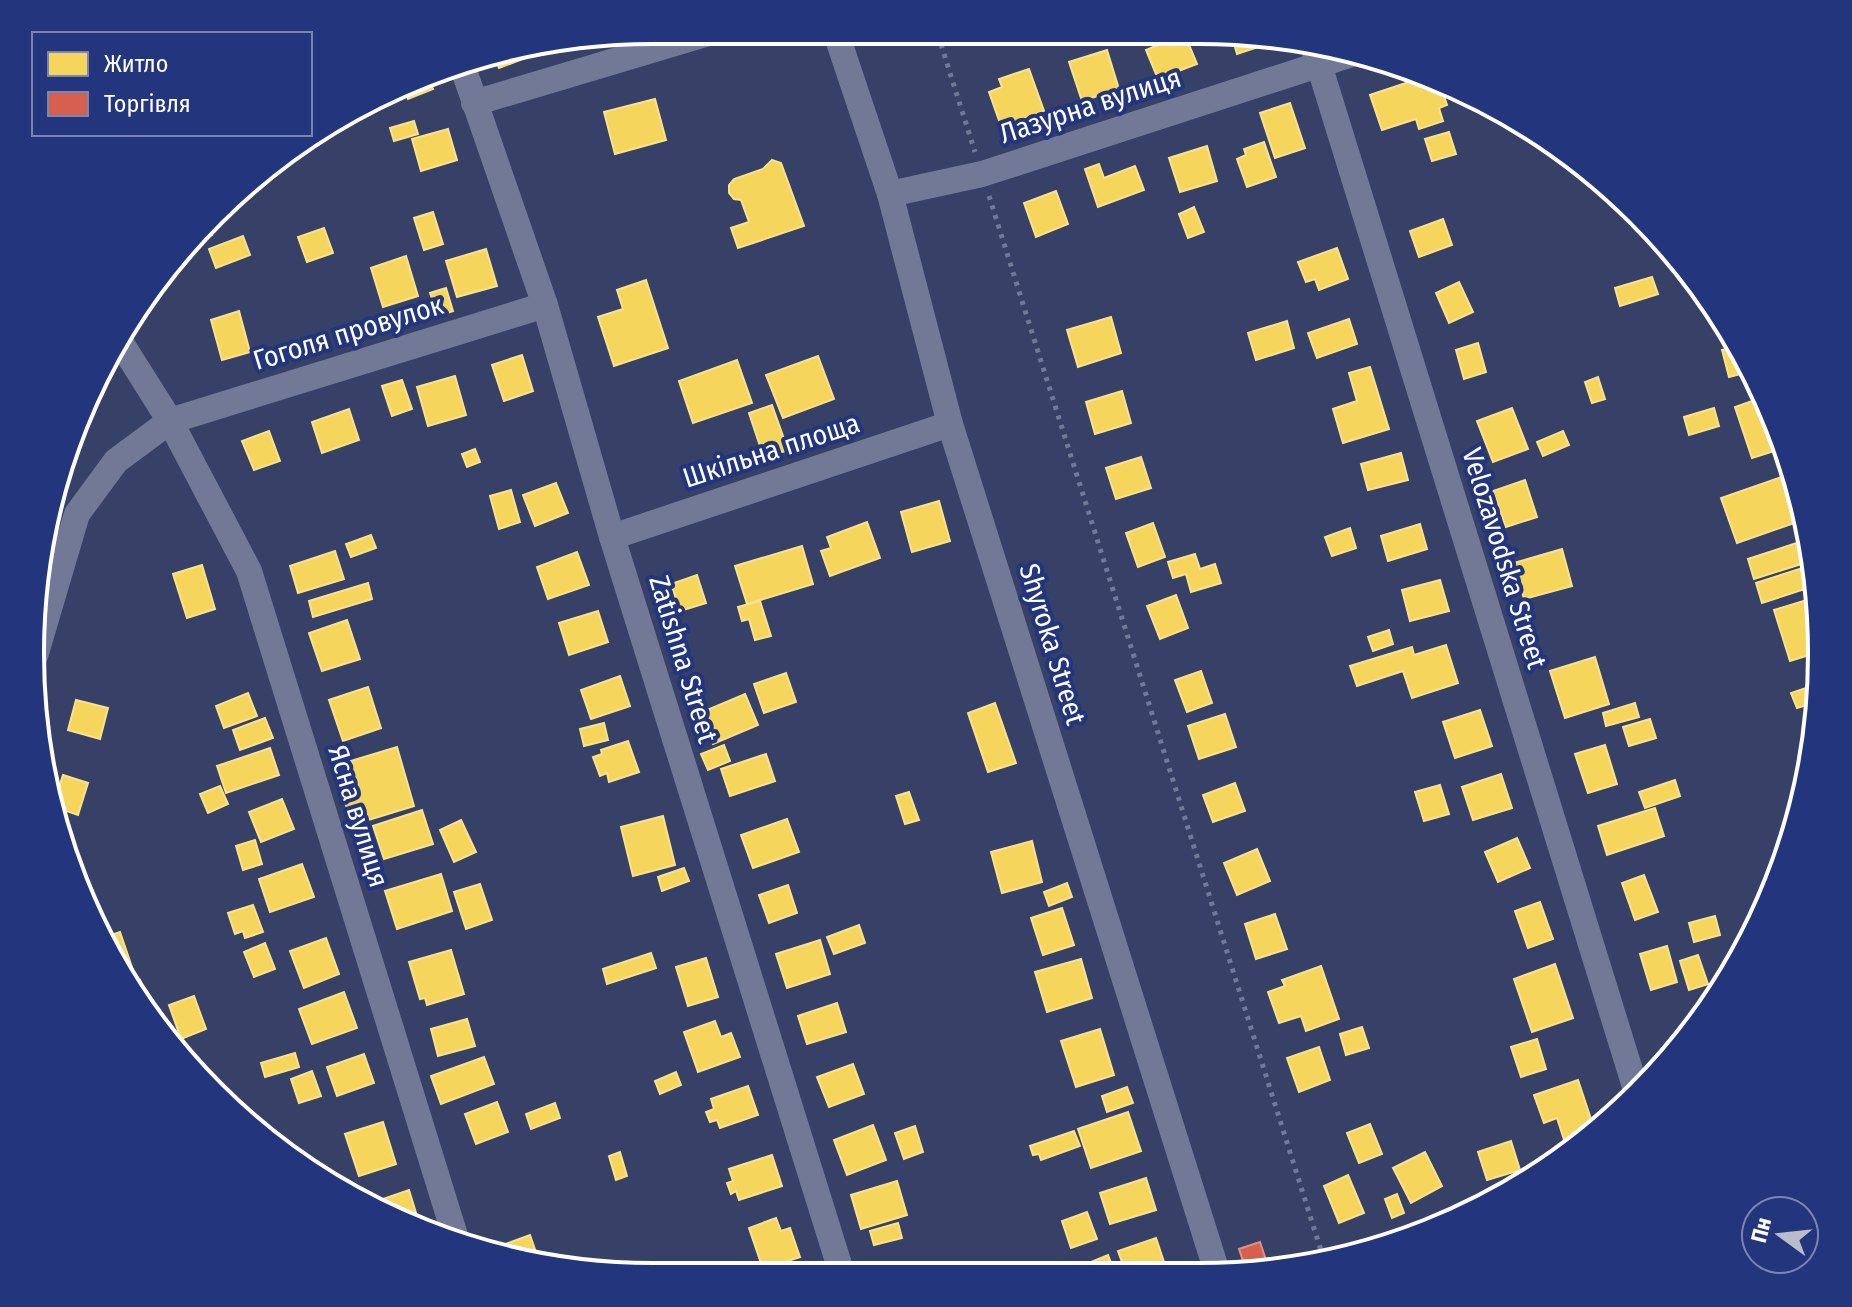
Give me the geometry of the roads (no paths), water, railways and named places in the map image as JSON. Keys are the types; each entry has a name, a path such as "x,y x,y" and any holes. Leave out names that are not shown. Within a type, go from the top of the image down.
{"street":[{"path":"474,103 671,44"},
{"name":"Shyroka Street","path":"840,44 890,194 950,424 1214,1263"},
{"name":"Лазурна вулиця","path":"890,194 982,174 1313,55"},
{"name":"Velozavodska Street","path":"1317,56 1633,1080"},
{"name":"Zatishna Street","path":"465,74 545,305 612,537 839,1263"},
{"name":"Гоголя провулок","path":"45,623 77,514 116,461 170,421 545,305"},
{"name":"Ясна вулиця","path":"125,350 170,421 249,571 453,1229"},
{"name":"Шкільна площа","path":"612,537 950,424"}]}
